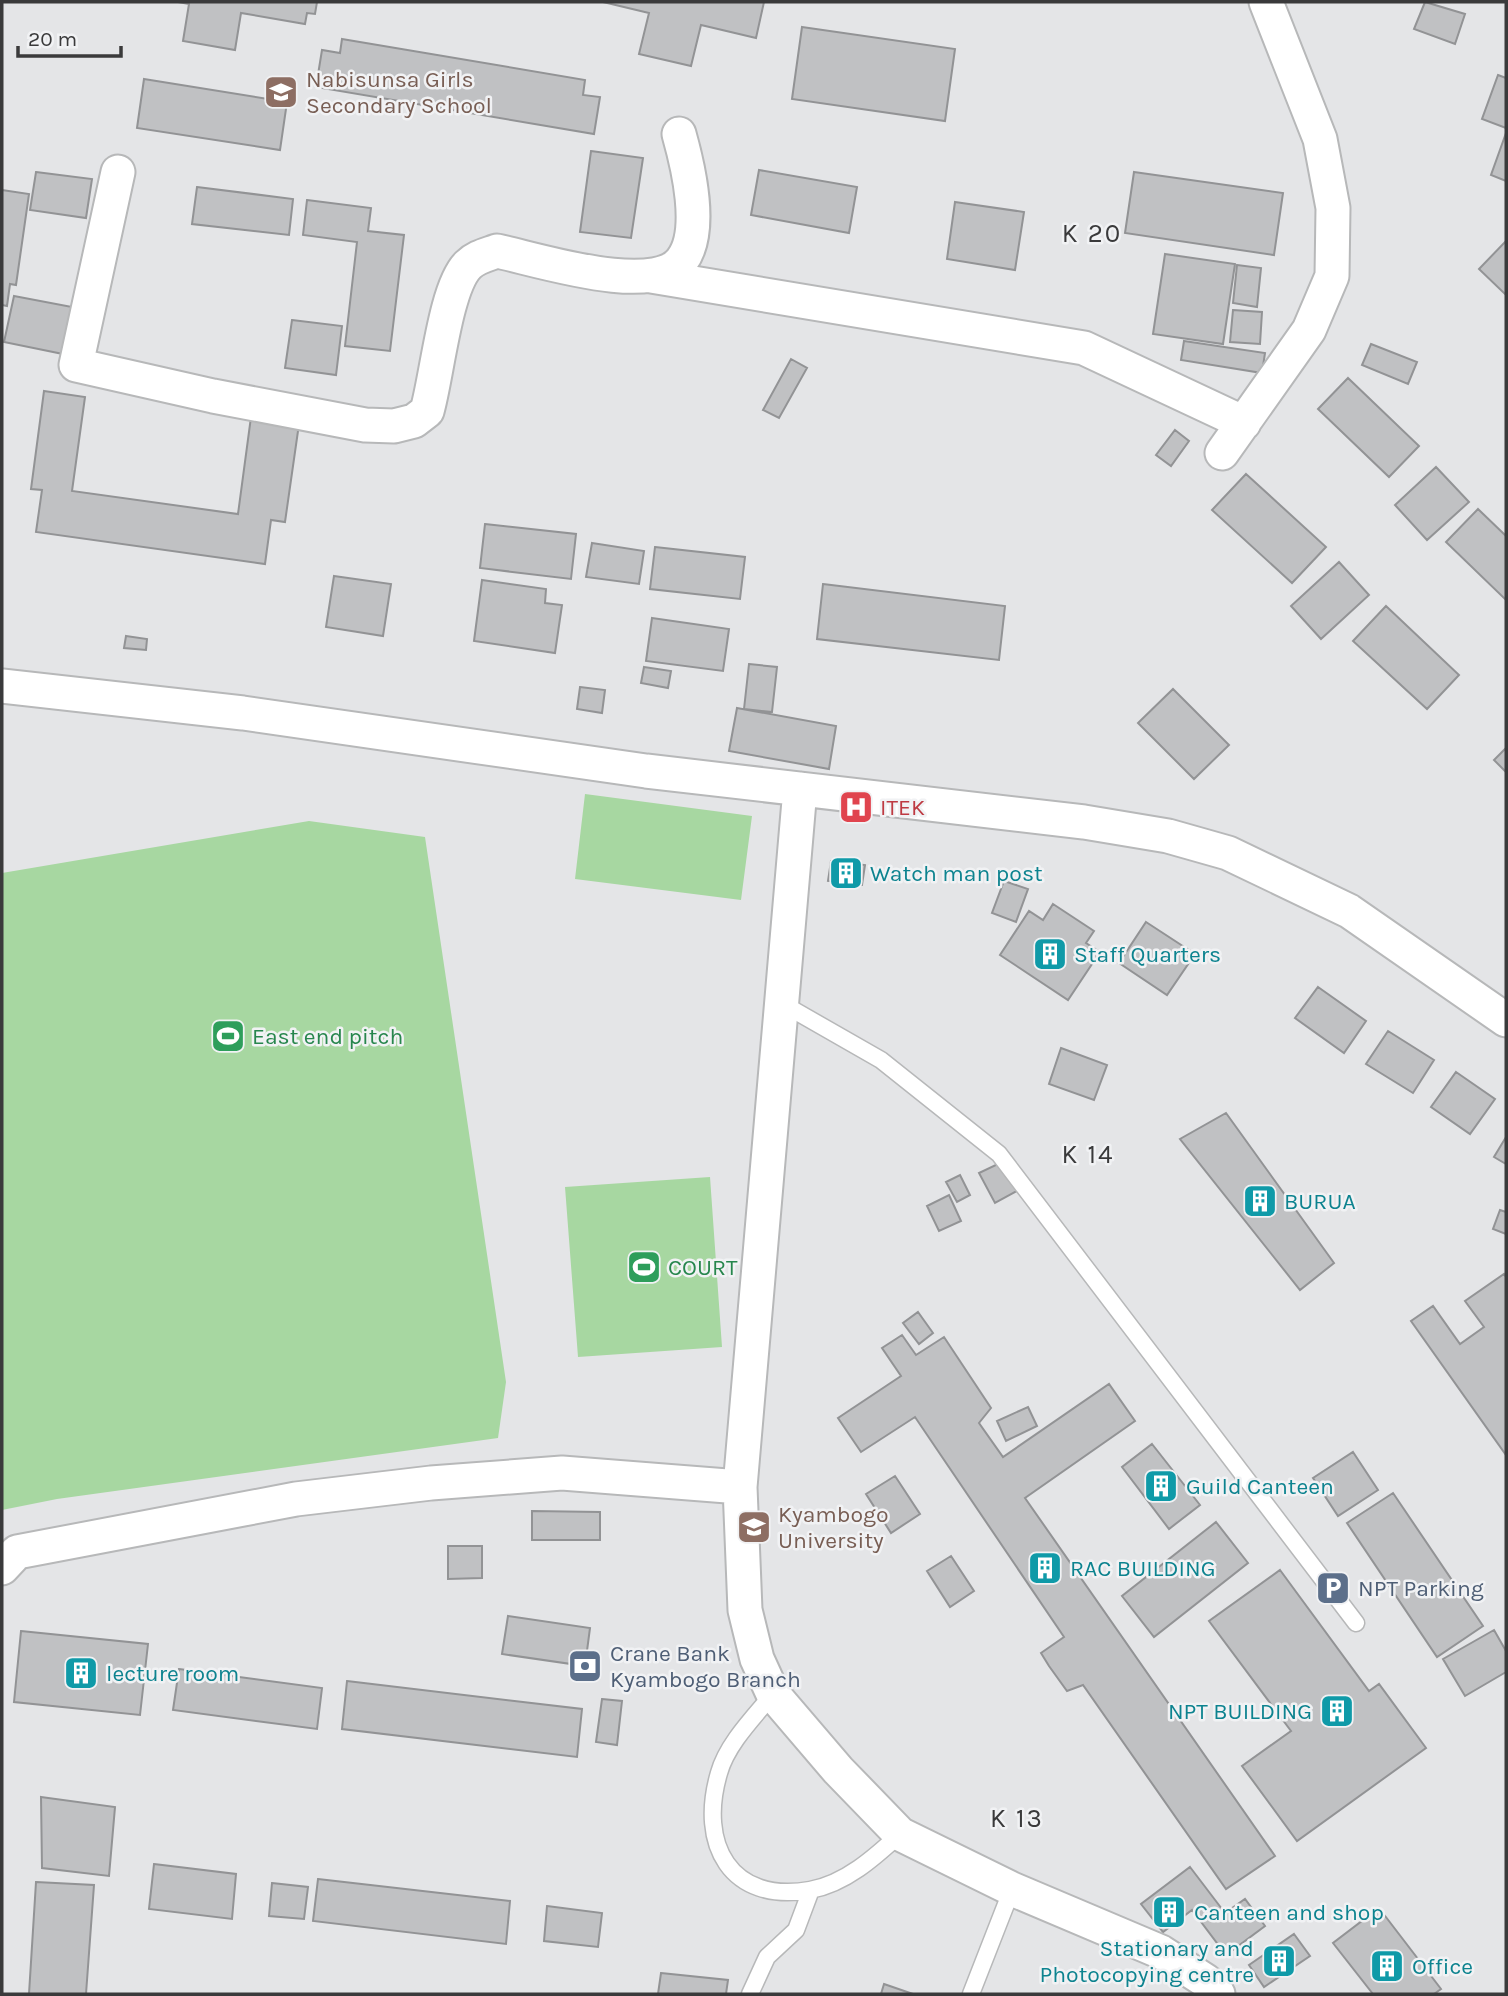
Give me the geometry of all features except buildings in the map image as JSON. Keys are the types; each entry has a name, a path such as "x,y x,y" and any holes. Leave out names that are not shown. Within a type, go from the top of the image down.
{"street":[{"path":"1222,453 1309,330 1332,276 1333,208 1320,139 1266,2"},
{"path":"651,276 682,261 690,243 692,192 679,134"},
{"path":"118,172 76,365 213,396 365,425 394,426 414,421 427,411 454,286 466,267 478,257 497,251 622,277 651,276 1084,348 1244,423"},
{"path":"2,686 243,713 646,771 1096,824 1168,836 1228,853 1349,911 1506,1020"},
{"path":"800,789 740,1487 746,1610 757,1659 773,1694 847,1780 900,1834 1012,1889 1161,1952 1206,1981 1218,1994"},
{"path":"7,1557 296,1499 431,1483 562,1473 740,1487"}],"lane":[{"path":"783,1004 881,1060 999,1153 1356,1623"},
{"path":"773,1694 738,1738 719,1772 712,1813 715,1842 723,1861 744,1882 771,1893 811,1890 838,1881 900,1834"},
{"path":"971,1994 1012,1889"},
{"path":"750,1994 767,1957 796,1930 811,1890"}],"green space":[{"path":"585,794 752,816 741,900 575,879"},
{"name":"East end pitch","path":"309,821 425,837 506,1382 498,1438 57,1499 2,1510 2,873"},
{"name":"COURT","path":"710,1177 722,1347 578,1357 565,1187"}],"place":[{"name":"Nabisunsa Girls Secondary School","path":"281,92"},
{"name":"ITEK","path":"856,807"},
{"name":"Watch man post","path":"846,873"},
{"name":"Staff Quarters","path":"1050,954"},
{"name":"East end pitch","path":"228,1036"},
{"name":"BURUA","path":"1260,1201"},
{"name":"COURT","path":"644,1267"},
{"name":"Guild Canteen","path":"1161,1486"},
{"name":"Kyambogo University","path":"754,1527"},
{"name":"RAC BUILDING","path":"1045,1568"},
{"name":"NPT Parking","path":"1333,1588"},
{"name":"Crane Bank Kyambogo Branch","path":"585,1666"},
{"name":"lecture room","path":"81,1673"},
{"name":"NPT BUILDING","path":"1337,1711"},
{"name":"Canteen and shop","path":"1169,1912"},
{"name":"Stationary and Photocopying centre","path":"1279,1961"},
{"name":"Office","path":"1387,1966"}],"district":[{"name":"K 20","path":"1092,233"},
{"name":"K 14","path":"1088,1154"},
{"name":"K 13","path":"1017,1818"}]}
